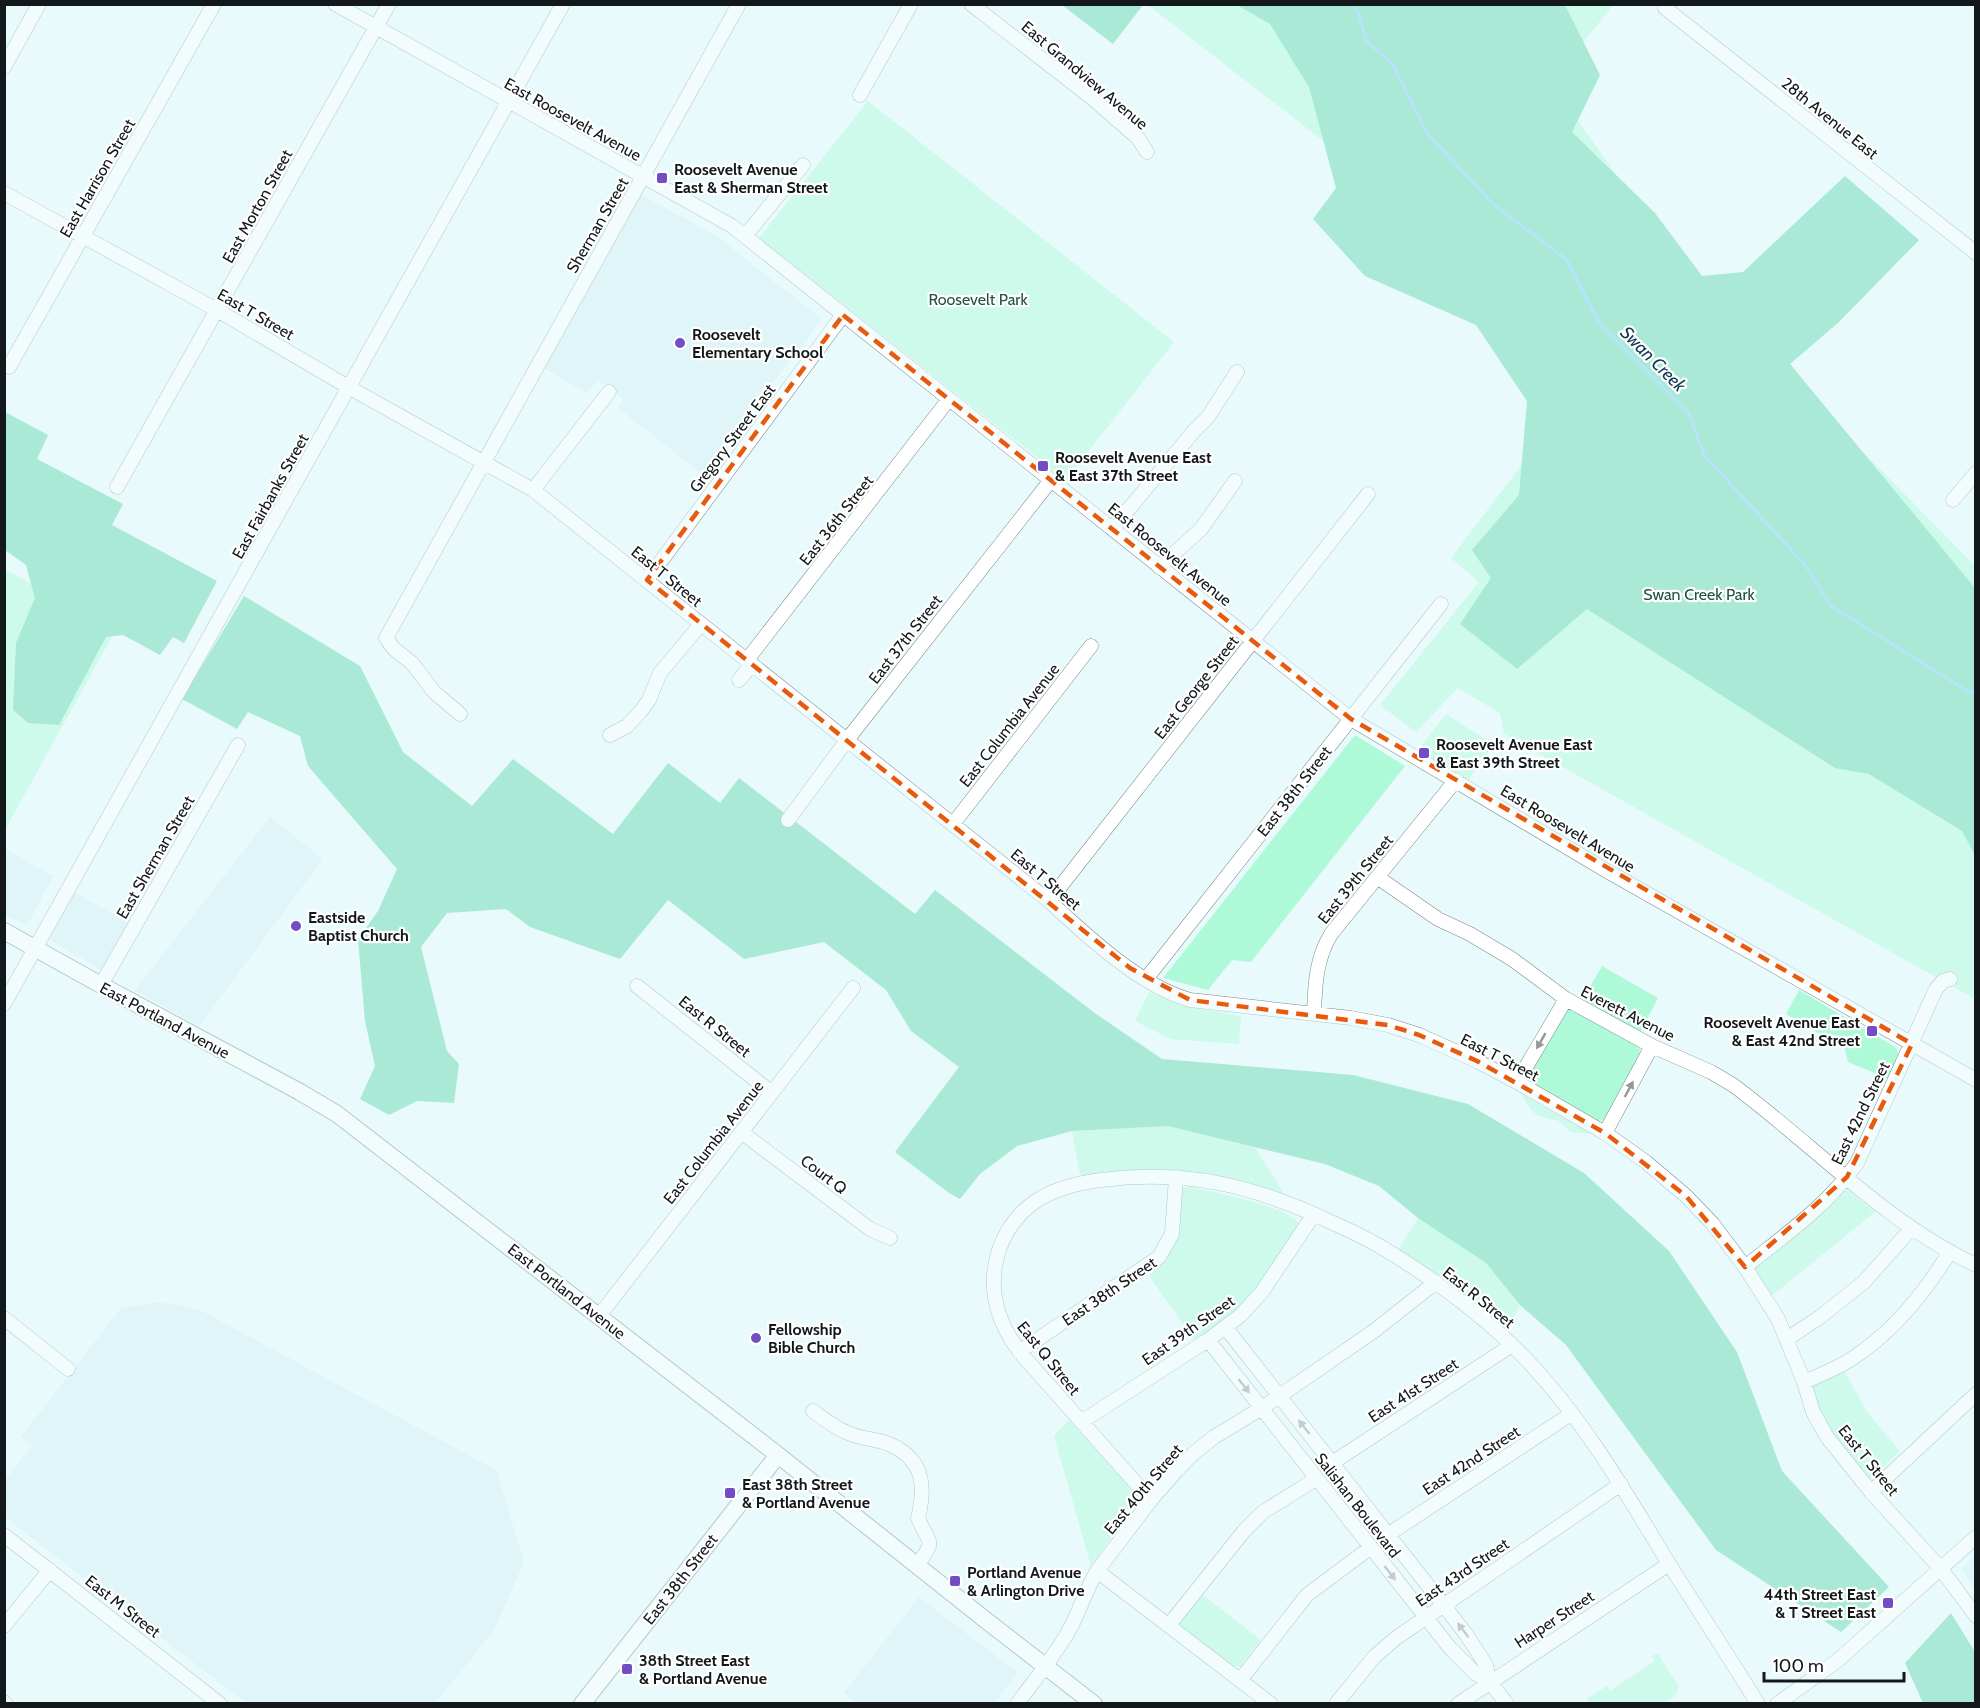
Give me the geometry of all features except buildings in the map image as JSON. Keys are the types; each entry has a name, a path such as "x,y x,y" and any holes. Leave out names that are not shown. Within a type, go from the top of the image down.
{"main road":[{"name":"East Portland Avenue","path":"4,931 337,1114 778,1455 1094,1704"},
{"name":"East 38th Street","path":"582,1704 778,1455"}],"street":[{"path":"4,67 39,4"},
{"name":"East Harrison Street","path":"9,367 214,4"},
{"name":"East Roosevelt Avenue","path":"335,4 732,226 1351,719 1617,876 1976,1080"},
{"name":"East Morton Street","path":"117,487 389,4"},
{"name":"East Fairbanks Street","path":"4,1004 563,4"},
{"name":"Sherman Street","path":"484,462 739,4"},
{"path":"860,94 911,4"},
{"name":"East Grandview Avenue","path":"971,4 1092,98 1138,138 1147,152"},
{"name":"28th Avenue East","path":"1665,8 1976,253"},
{"path":"745,236 803,165"},
{"name":"East T Street","path":"4,193 217,310 350,388 533,490 1049,901 1089,937 1169,993 1190,1000 1314,1013 1388,1025 1419,1035 1517,1082 1605,1133 1646,1162 1686,1196 1716,1227 1746,1267 1778,1319 1804,1382 1813,1412 1827,1437 1870,1491 1941,1569 1976,1616"},
{"name":"Gregory Street East","path":"647,580 843,315"},
{"path":"1112,529 1208,417 1237,372"},
{"path":"533,490 609,392"},
{"name":"East 36th Street","path":"739,680 750,662 949,399"},
{"path":"460,714 434,692 412,663 387,643 386,638 484,462"},
{"path":"1953,500 1976,473"},
{"name":"East 37th Street","path":"788,820 847,740 1051,480"},
{"path":"1160,567 1201,529 1235,482"},
{"name":"East George Street","path":"1049,901 1368,494"},
{"name":"East 38th Street","path":"1146,979 1442,604"},
{"path":"610,735 627,726 641,711 649,700 660,673 701,624"},
{"name":"East Columbia Avenue","path":"953,824 1091,646"},
{"name":"East Sherman Street","path":"101,986 238,745"},
{"name":"East 39th Street","path":"1314,1013 1315,977 1324,947 1331,934 1456,780"},
{"name":"Everett Avenue","path":"1377,877 1438,919 1470,934 1512,959 1566,999 1652,1046 1733,1085 1911,1229 1949,1253 1976,1265"},
{"name":"East 42nd Street","path":"1746,1267 1816,1209 1847,1177 1857,1163 1936,988 1943,981 1950,979"},
{"name":"East R Street","path":"637,986 772,1093"},
{"name":"East Columbia Avenue","path":"599,1316 853,988"},
{"path":"1517,1082 1566,999"},
{"path":"1605,1133 1652,1046"},
{"name":"Court Q","path":"741,1132 870,1229 890,1238"},
{"name":"East R Street","path":"1021,1213 1054,1190 1079,1183 1130,1177 1176,1177 1238,1186 1280,1199 1383,1247 1436,1282 1512,1345 1544,1379 1572,1414 1621,1484 1758,1704"},
{"name":"East 38th Street","path":"1019,1352 1159,1257 1172,1234 1176,1177"},
{"name":"East Q Street","path":"1021,1213 1002,1242 993,1274 997,1313 1006,1334 1019,1352 1151,1500"},
{"name":"East 39th Street","path":"1081,1422 1226,1328 1256,1300 1314,1214"},
{"path":"1786,1339 1820,1317 1864,1282 1911,1229"},
{"path":"1804,1382 1853,1358 1891,1327 1928,1287 1949,1253"},
{"name":"East 40th Street","path":"1017,1704 1067,1634 1097,1571 1177,1470 1214,1437 1262,1408 1374,1331 1436,1282"},
{"path":"4,1318 68,1369"},
{"name":"Salishan Boulevard","path":"1226,1328 1473,1643 1486,1665 1490,1681 1507,1704"},
{"name":"Salishan Boulevard","path":"1208,1340 1425,1617 1468,1667 1490,1681"},
{"name":"East 41st Street","path":"1332,1463 1512,1345"},
{"path":"1870,1491 1976,1394"},
{"path":"813,1411 851,1435 890,1445 916,1465 921,1476 923,1492 918,1518 929,1536 930,1544 917,1565"},
{"name":"East 42nd Street","path":"1389,1534 1572,1414"},
{"path":"1169,1625 1244,1531 1263,1512 1316,1479"},
{"name":"East 43rd Street","path":"1336,1704 1374,1657 1425,1617 1621,1484"},
{"name":"East M Street","path":"4,1535 220,1704"},
{"path":"1777,1704 1837,1661 1976,1537"},
{"path":"1241,1679 1307,1595 1370,1548"},
{"name":"Harper Street","path":"1458,1704 1669,1564"},
{"path":"4,1626 50,1570"},
{"path":"1097,1571 1271,1704"}],"highlighted area":[{"path":"843,315 1351,719 1912,1044 1847,1177 1745,1267 1686,1196 1605,1133 1477,1061 1419,1035 1388,1025 1190,1000 1130,968 647,580"}],"shaded area":[{"name":"Roosevelt Elementary School","path":"639,194 715,235 822,319 702,474 618,408 624,400 598,380 587,393 542,367"},
{"path":"270,817 322,858 199,1026 135,990"},
{"path":"5,849 53,876 27,926 5,914"},
{"path":"74,892 129,923 102,970 48,939"},
{"path":"159,1302 200,1310 496,1470 524,1562 495,1628 436,1703 246,1703 5,1517 4,1481 32,1446 21,1437 121,1308"},
{"path":"1975,1555 1975,1590 1961,1569"},
{"path":"919,1597 1018,1673 994,1703 857,1703 844,1693"}],"green space":[{"path":"1062,5 1143,5 1113,44"},
{"name":"Swan Creek Park","path":"1148,5 1613,5 1551,83 1681,266 1975,566 1975,999 1504,734 1500,713 1458,688 1416,732 1380,705 1479,582 1451,558 1599,363 1388,191"},
{"name":"Swan Creek Park","path":"1237,5 1565,5 1600,75 1572,132 1655,213 1702,276 1743,272 1845,176 1919,240 1839,322 1790,364 1975,588 1975,855 1962,831 1869,774 1835,768 1587,609 1517,669 1460,624 1491,578 1472,550 1519,495 1527,401 1476,325 1365,276 1313,219 1336,188 1309,87 1270,24"},
{"name":"Roosevelt Park","path":"868,101 1174,342 1066,480 759,238"},
{"path":"5,412 48,435 37,459 123,504 112,525 217,581 184,643 173,637 160,655 123,635 106,637 59,725 28,723 13,710 16,643 35,598 26,565 5,550"},
{"path":"5,569 115,631 5,830"},
{"path":"244,596 360,666 403,752 472,806 513,759 613,834 668,763 720,803 739,778 915,914 935,890 1096,1014 1162,1059 1353,1075 1468,1104 1584,1173 1669,1251 1737,1352 1782,1471 1889,1587 1841,1632 1716,1550 1566,1345 1520,1305 1486,1263 1418,1218 1379,1186 1325,1164 1168,1126 1072,1131 1017,1146 980,1174 960,1199 949,1193 895,1152 959,1067 911,1031 886,990 824,942 744,959 668,900 620,959 530,927 506,909 447,913 421,947 447,1051 459,1064 454,1103 417,1101 389,1115 360,1099 375,1066 365,1021 358,939 378,911 397,869 308,766 300,736 248,712 237,729 182,699"},
{"path":"1446,714 1494,745 1467,781 1417,751"},
{"path":"1355,735 1405,766 1251,962 1232,960 1208,990 1163,978"},
{"path":"1602,966 1658,998 1640,1033 1581,1002"},
{"path":"1799,990 1895,1047 1898,1059 1889,1079 1848,1062 1845,1049 1786,1014"},
{"path":"1149,992 1182,1006 1241,1016 1239,1044 1171,1039 1135,1021"},
{"path":"1565,1010 1570,1010 1637,1045 1640,1049 1639,1059 1605,1119 1597,1122 1525,1079"},
{"path":"1520,1093 1592,1134 1571,1132 1559,1121 1538,1116"},
{"path":"1168,1126 1255,1147 1284,1194 1229,1178 1172,1171 1080,1175 1072,1131"},
{"path":"1188,1187 1266,1205 1293,1217 1299,1224 1253,1293 1234,1312 1195,1341 1149,1276 1173,1246 1177,1233 1180,1193 1183,1188"},
{"path":"1841,1189 1848,1190 1875,1212 1769,1298 1753,1266"},
{"path":"1418,1218 1486,1263 1520,1305 1506,1332 1453,1285 1399,1249"},
{"path":"1843,1369 1867,1412 1900,1451 1871,1478 1866,1478 1837,1446 1809,1390 1812,1383"},
{"path":"1069,1420 1137,1495 1138,1500 1091,1566 1054,1436"},
{"path":"1199,1592 1261,1640 1240,1667 1232,1666 1180,1627 1179,1621"},
{"path":"1951,1613 1975,1652 1975,1703 1923,1703 1905,1663"},
{"path":"1656,1654 1679,1687 1675,1696 1663,1703 1588,1703 1588,1698 1607,1686 1610,1691 1655,1661 1652,1656"}],"waterway":[{"name":"Swan Creek","path":"1353,4 1358,12 1366,41 1392,63 1427,133 1494,205 1567,260 1599,323 1689,413 1704,455 1805,565 1831,606 1966,690 1976,693"}],"place":[{"name":"Roosevelt Avenue East & Sherman Street","path":"662,178"},
{"name":"Roosevelt Elementary School","path":"680,343"},
{"name":"Roosevelt Avenue East & East 37th Street","path":"1043,466"},
{"name":"Roosevelt Avenue East & East 39th Street","path":"1424,753"},
{"name":"Eastside Baptist Church","path":"296,926"},
{"name":"Roosevelt Avenue East & East 42nd Street","path":"1872,1031"},
{"name":"Fellowship Bible Church","path":"756,1338"},
{"name":"East 38th Street & Portland Avenue","path":"730,1493"},
{"name":"Portland Avenue & Arlington Drive","path":"955,1581"},
{"name":"44th Street East & T Street East","path":"1888,1603"},
{"name":"38th Street East & Portland Avenue","path":"627,1669"}]}
